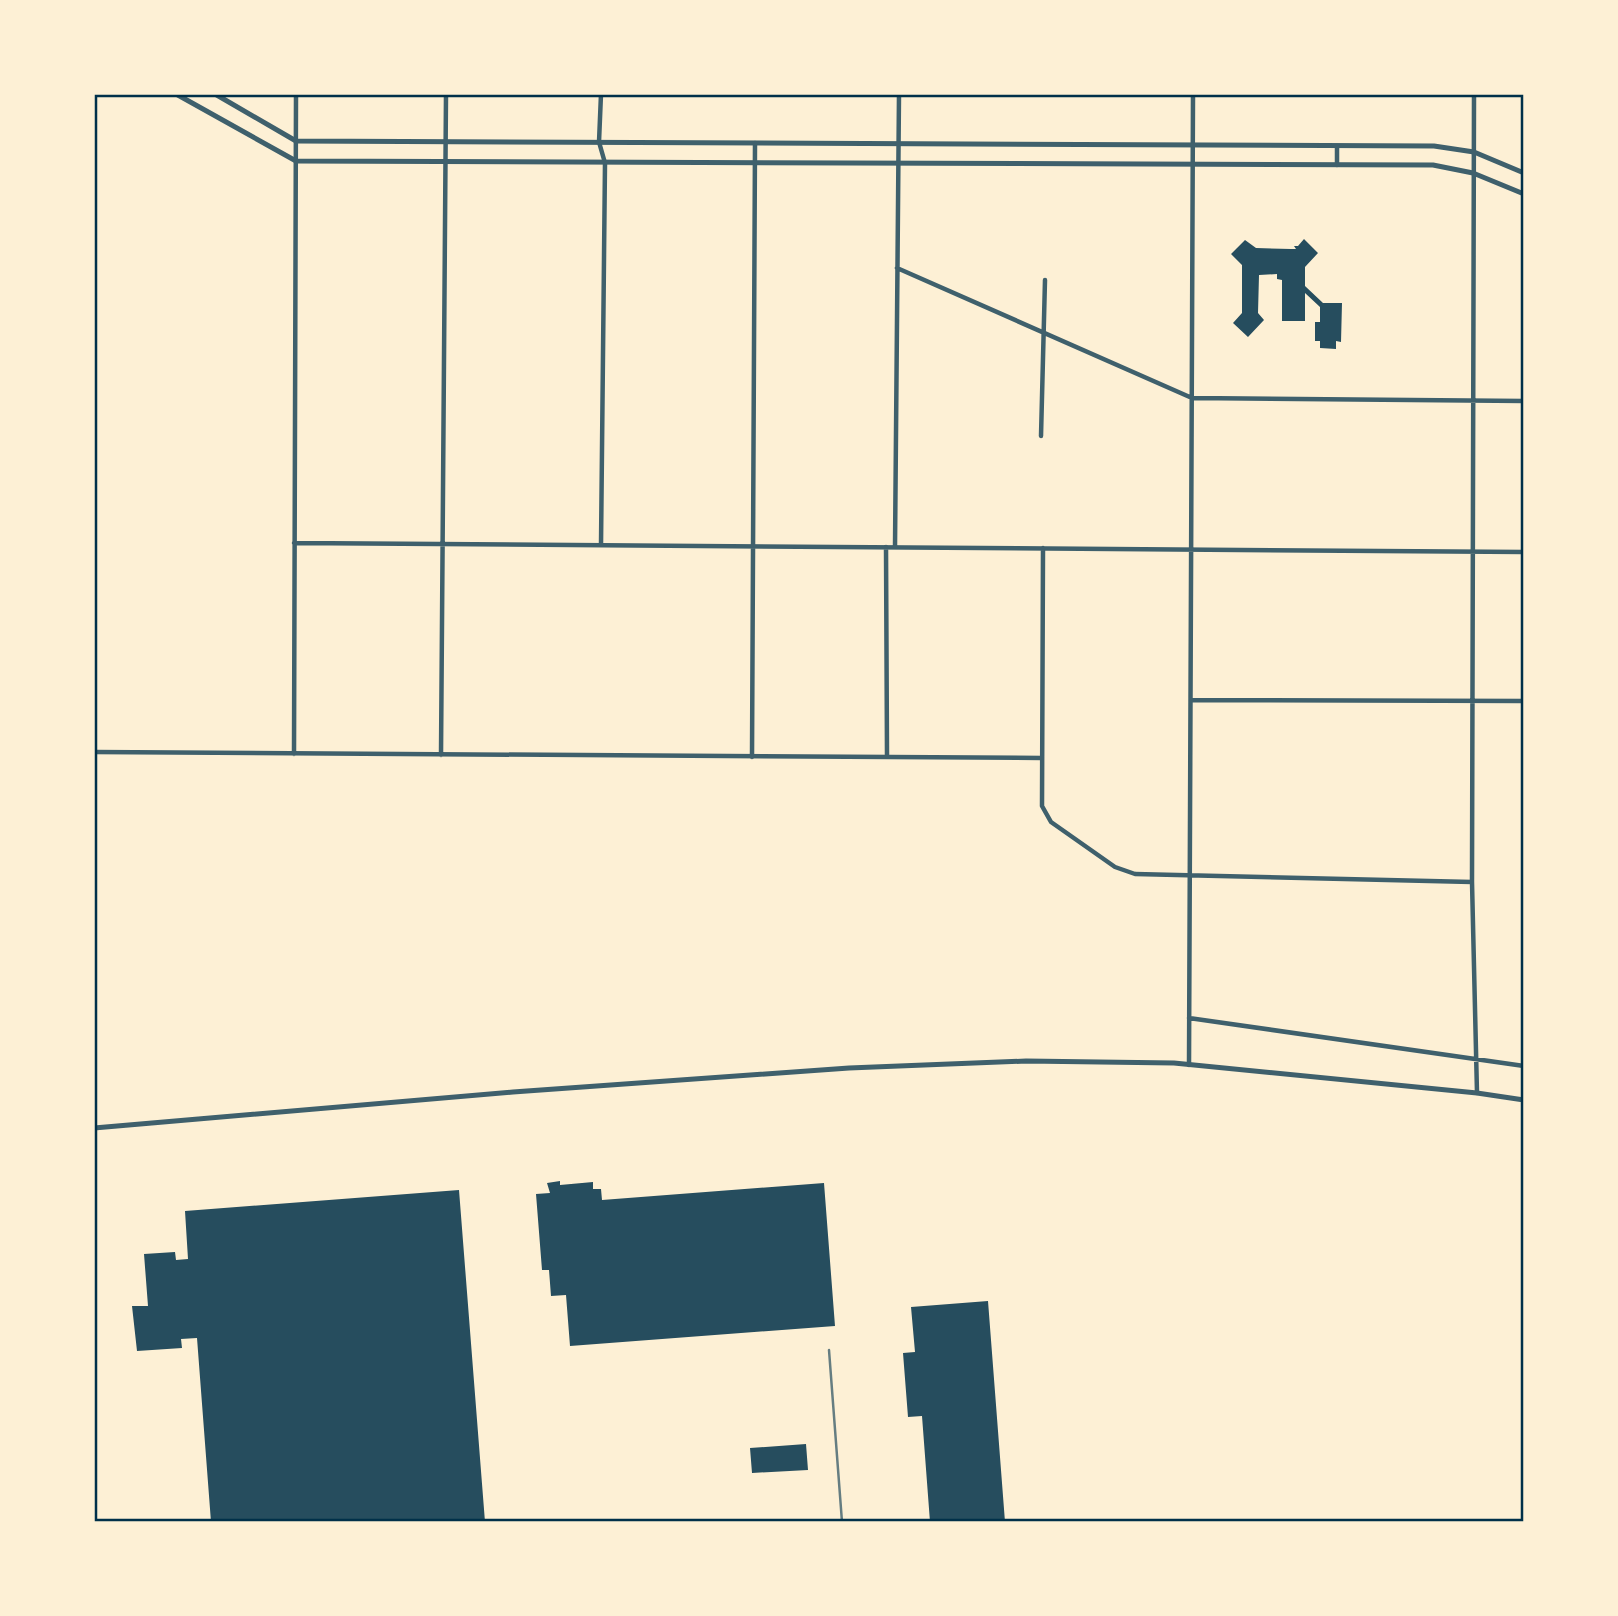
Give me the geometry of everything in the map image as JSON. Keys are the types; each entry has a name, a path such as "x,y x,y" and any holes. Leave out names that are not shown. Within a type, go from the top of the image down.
{"street":[{"path":"176,94 296,161 1433,165 1473,173 1524,194"},
{"path":"215,94 296,141 1434,146 1474,152 1524,173"},
{"path":"294,754 296,94"},
{"path":"441,755 446,94"},
{"path":"601,94 599,142 605,163 601,545"},
{"path":"895,547 899,94"},
{"path":"1189,1065 1193,94"},
{"path":"1474,94 1472,882 1477,1093"},
{"path":"752,757 755,143"},
{"path":"1337,146 1337,165"},
{"path":"898,268 1192,397 1524,401"},
{"path":"1041,436 1045,280"},
{"path":"295,543 1524,552"},
{"path":"886,547 887,757"},
{"path":"1043,548 1042,806 1051,822 1115,867 1135,874 1472,882"},
{"path":"1191,700 1524,701"},
{"path":"94,752 1042,758"},
{"path":"1189,1018 1524,1066"},
{"path":"94,1128 504,1093 849,1068 1026,1061 1174,1063 1524,1100"}],"building":[{"path":"1304,239 1318,253 1305,267 1305,286 1323,303 1342,303 1341,342 1336,341 1336,349 1320,348 1320,341 1315,341 1315,322 1320,322 1320,307 1305,293 1305,321 1282,321 1282,280 1277,279 1277,274 1259,275 1258,313 1264,320 1248,337 1233,323 1242,313 1242,265 1231,254 1245,240 1256,248 1296,249 1294,246 1298,246"},
{"path":"560,1181 560,1185 593,1182 593,1189 601,1189 602,1200 824,1183 835,1326 570,1346 566,1295 551,1296 549,1270 542,1270 536,1194 550,1193 547,1183"},
{"path":"459,1190 485,1522 211,1522 197,1338 181,1339 182,1348 137,1351 132,1306 148,1306 144,1254 175,1252 176,1260 188,1259 185,1211"},
{"path":"988,1301 1005,1522 930,1522 922,1416 908,1417 903,1353 915,1352 911,1307"},
{"path":"806,1444 808,1470 752,1473 750,1448"}],"railway":[{"path":"829,1350 842,1522"}]}
